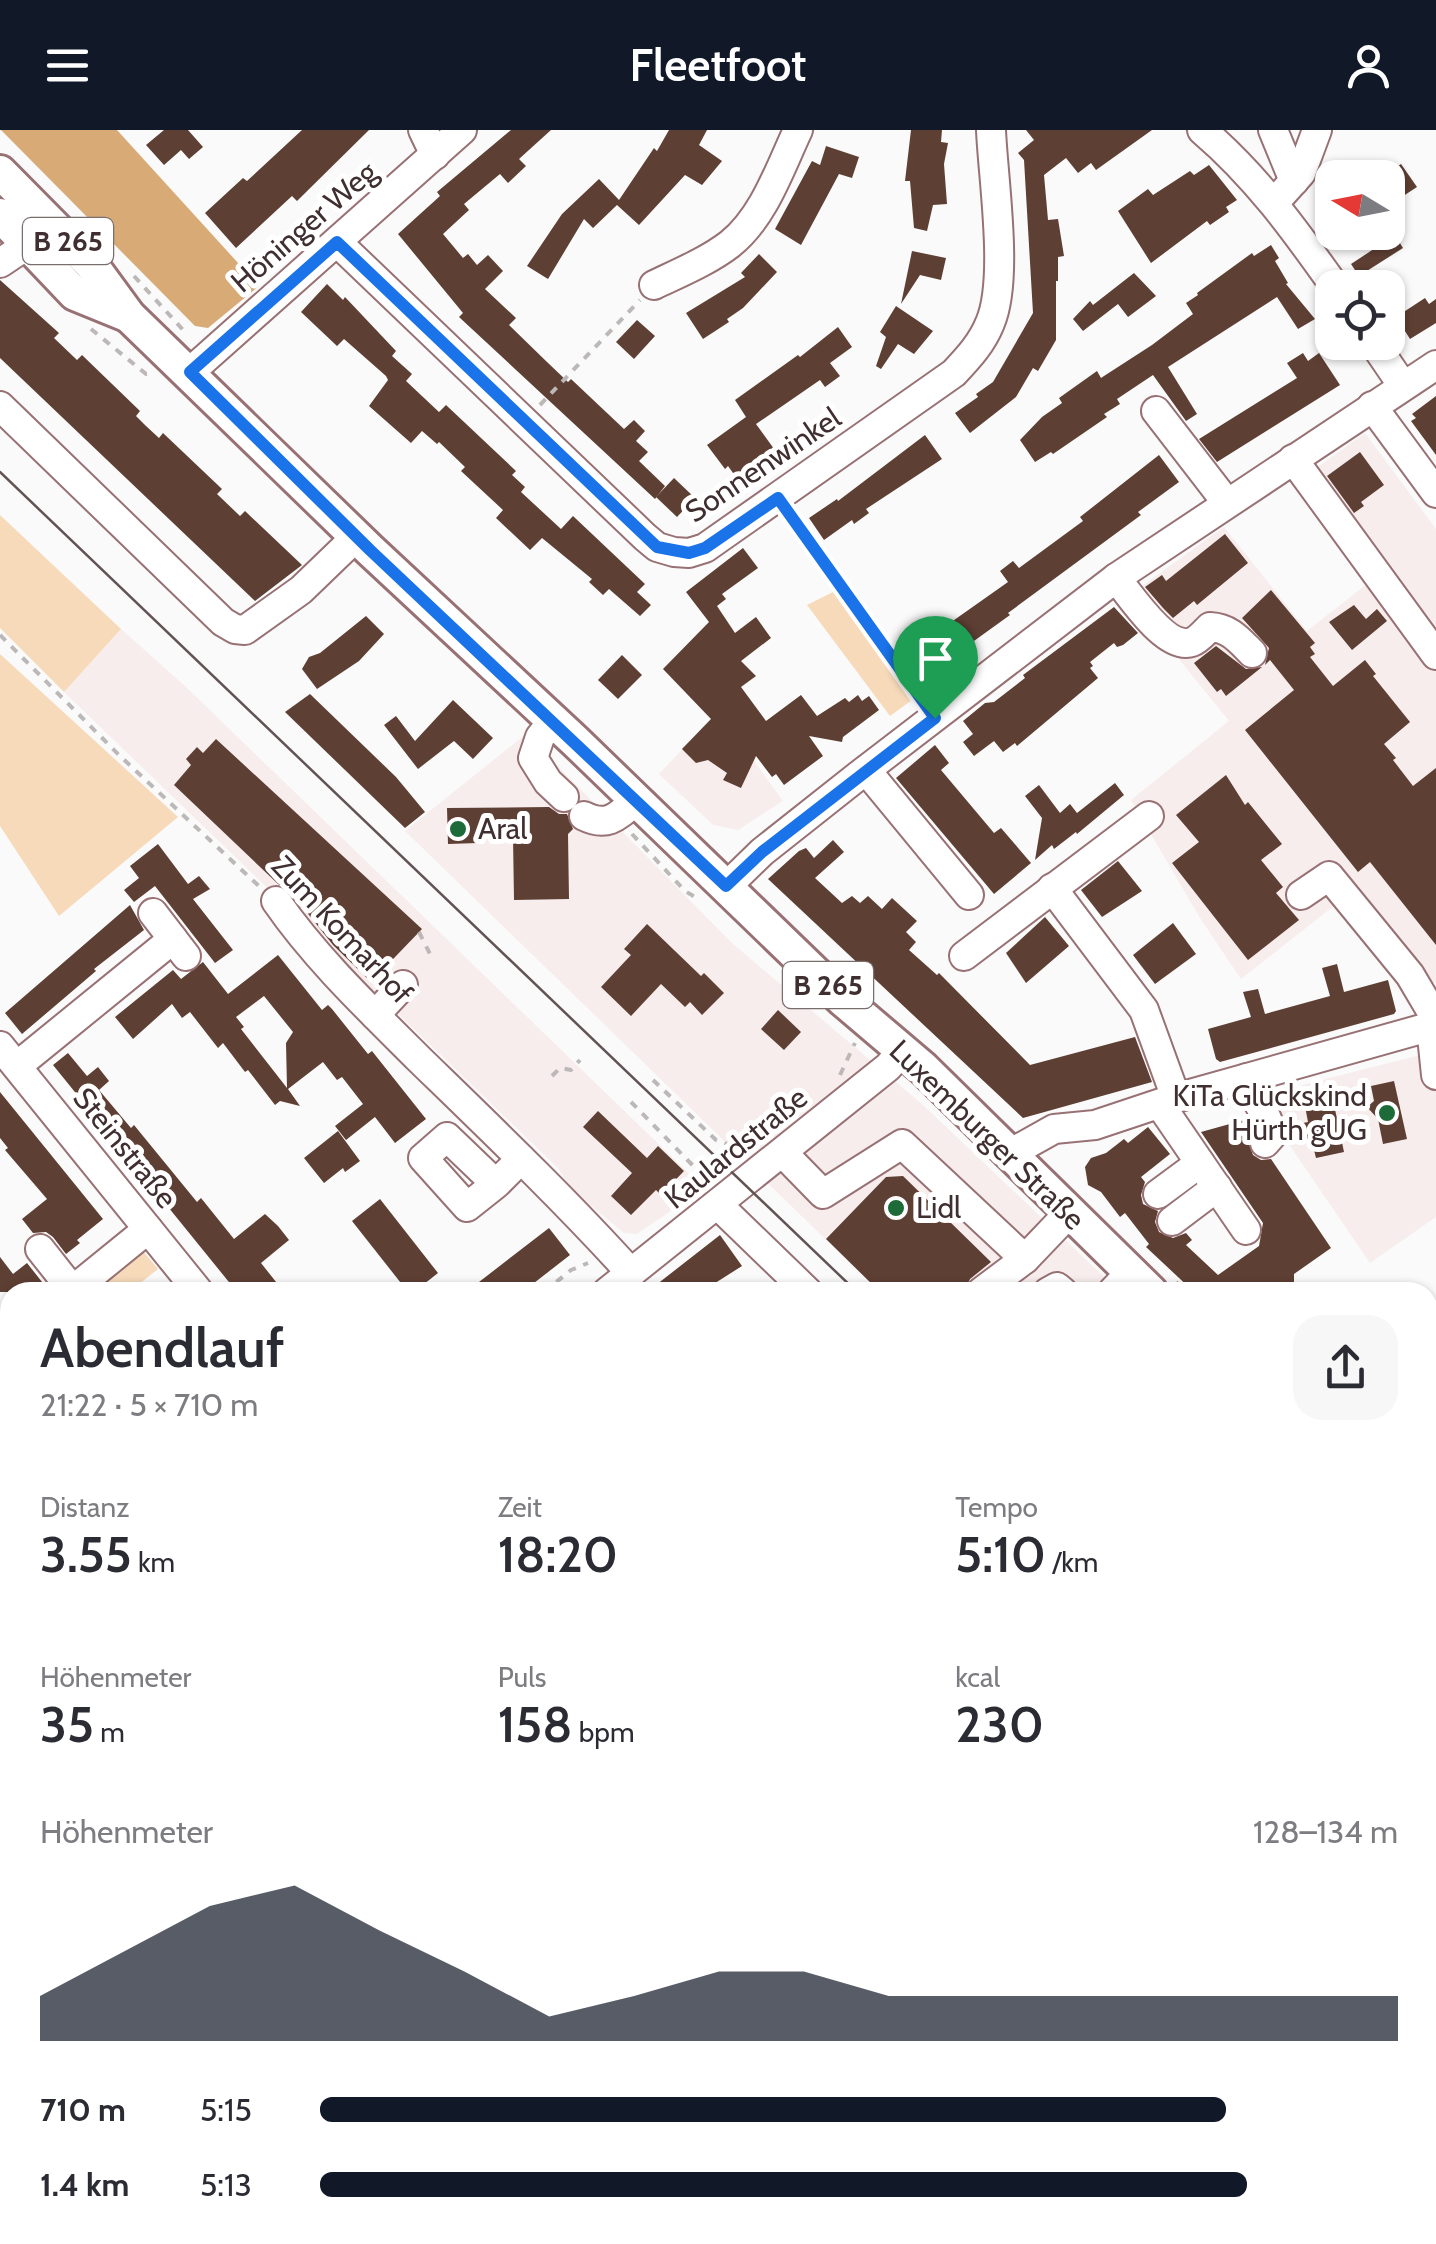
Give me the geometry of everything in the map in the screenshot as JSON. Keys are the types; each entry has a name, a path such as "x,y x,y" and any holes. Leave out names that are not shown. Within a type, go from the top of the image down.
{"main road":[{"name":"Luxemburger Straße","path":"0,172 91,264 129,316 856,1012 903,1050 1011,1153 1128,1282"},
{"name":"Luxemburger Straße","path":"0,215 13,254 74,294 129,316"}],"street":[{"name":"Höninger Weg","path":"190,372 337,242 429,142 462,130"},
{"path":"654,285 720,250 743,231 798,130"},
{"name":"Sonnenwinkel","path":"337,242 657,547 689,553 705,548 778,498 954,372 976,350 992,320 998,288 991,130"},
{"path":"1202,130 1240,162 1292,182"},
{"path":"1273,130 1329,270"},
{"path":"1292,182 1317,130"},
{"path":"1385,360 1402,386"},
{"path":"726,886 762,852 1116,578 1436,364"},
{"path":"0,406 235,630 246,630 301,590 356,537"},
{"path":"1372,406 1436,493"},
{"path":"1156,411 1227,503"},
{"path":"1293,459 1436,655"},
{"path":"1116,578 1165,638 1178,643 1192,642 1210,628 1220,628 1230,631 1252,653"},
{"path":"553,721 540,736 533,758 548,782 574,807 598,823 609,822 636,800"},
{"path":"866,770 969,895"},
{"path":"964,956 1149,816"},
{"path":"1301,896 1328,876 1410,975 1433,1013 1436,1075"},
{"path":"1052,888 1144,1010 1163,1104 1192,1162 1217,1187 1246,1230"},
{"name":"Zum Komarhof","path":"276,901 294,928 375,1015 631,1273"},
{"path":"9,1056 180,947 153,913"},
{"path":"375,1015 403,984"},
{"path":"1011,1153 1054,1129 1095,1125 1247,1078 1433,1013"},
{"name":"Kaulardstraße","path":"620,1282 715,1195 783,1153 888,1067 903,1050"},
{"name":"Steinstraße","path":"9,1056 191,1282"},
{"path":"1247,1078 1252,1096 1271,1128 1272,1135 1265,1143"},
{"path":"783,1153 823,1194 902,1144 1025,1259"},
{"path":"496,1184 521,1159"},
{"path":"1158,1194 1192,1162"},
{"path":"1172,1221 1217,1187"},
{"path":"715,1195 798,1282"},
{"path":"994,1282 1025,1259 1068,1214"},
{"path":"84,1282 148,1229"},
{"path":"40,1249 66,1282"},
{"path":"0,1782 0,1812"}],"path":[{"path":"1292,182 1315,201"},
{"path":"525,420 654,285"},
{"path":"778,498 935,718"},
{"name":"Zum Komarhof","path":"0,635 120,756 276,901"},
{"path":"419,932 431,956"},
{"path":"552,1076 560,1068 571,1070 580,1060"},
{"path":"654,1080 716,1140 732,1146 745,1160"},
{"path":"631,1102 715,1195"},
{"path":"556,1282 571,1270 584,1267 607,1246"}],"shaded area":[{"path":"1,130 117,130 259,286 208,328 195,326"},
{"path":"1365,433 1436,529 1436,982 1430,986 1354,890 1241,979 1131,800 1229,721 1128,596 1224,527 1307,631 1372,580 1298,481"},
{"path":"0,515 121,629 64,692 0,628"},
{"path":"833,592 912,700 890,716 807,605"},
{"path":"121,629 186,687 704,1188 637,1234 624,1233 572,1190 558,1168 64,692"},
{"path":"0,654 178,817 59,916 0,826"},
{"path":"718,711 783,801 738,830 713,825 659,774"},
{"path":"526,734 733,944 923,1105 1109,1282 870,1282 405,831"},
{"path":"1436,1051 1436,1217 1370,1263 1286,1140 1290,1135 1263,1095"},
{"path":"137,1244 158,1269 142,1282 96,1282"}],"building":[{"path":"164,130 188,130 203,147 189,159 181,150 164,165 146,145"},
{"path":"302,130 369,130 297,201 292,196 236,248 205,213"},
{"path":"511,130 551,130 519,159 526,166 508,183 500,174 464,204 469,210 443,234 463,258 468,254 477,265 488,255 503,271 485,289 516,318 509,325 624,429 634,420 645,431 636,441 648,452 639,461 665,486 655,499 459,317 463,313 398,234 440,196 437,192"},
{"path":"669,130 707,130 699,145 722,161 702,185 685,175 639,225 617,205 593,228 584,219 548,279 527,266 562,214 599,179 619,200"},
{"path":"911,130 942,130 941,142 948,143 944,164 947,204 933,205 927,231 914,228 910,181 905,181"},
{"path":"1026,130 1152,130 1096,170 1091,163 1078,173 1066,158 1044,175 1048,220 1058,219 1064,256 1058,257 1056,340 1038,371 1033,368 1016,397 970,433 955,413 993,382 1033,313 1024,160 1018,153 1034,140"},
{"path":"826,146 859,157 852,178 839,174 801,245 775,229 812,161 820,165"},
{"path":"1209,165 1237,200 1226,207 1229,212 1210,225 1207,221 1151,263 1118,211 1148,189 1153,195 1190,171 1194,175"},
{"path":"1405,170 1417,187 1405,195"},
{"path":"1271,245 1286,284 1315,319 1298,329 1277,297 1168,367 1197,414 1186,421 1153,375 1117,399 1120,404 1104,414 1107,417 1035,462 1020,440 1062,403 1059,398 1097,371 1101,378 1152,345 1193,314 1186,303 1197,293 1252,253 1254,256"},
{"path":"1372,250 1400,250 1368,270 1355,270 1351,264"},
{"path":"912,251 946,258 941,280 920,275 901,304"},
{"path":"759,254 777,272 727,319 729,322 703,339 686,313 745,277 741,273"},
{"path":"1134,273 1156,296 1128,317 1118,304 1083,331 1073,319 1090,301 1093,305"},
{"path":"0,280 59,333 54,338 77,360 82,355 140,411 136,416 146,426 159,438 163,433 222,489 217,494 240,516 245,511 302,565 255,601 0,358"},
{"path":"327,284 343,300 345,297 396,351 392,356 412,374 406,381 439,412 446,405 516,471 512,475 525,487 521,492 561,529 573,516 645,584 637,592 651,605 640,616 609,589 603,595 589,582 592,579 542,538 530,550 496,518 503,510 461,471 465,467 439,442 422,431 411,443 369,406 388,380 386,376 344,339 337,346 301,312"},
{"path":"1425,298 1429,304 1436,299 1436,323 1410,339 1405,331 1405,311"},
{"path":"896,306 933,331 914,354 898,344 881,369 876,366 886,337 880,332"},
{"path":"637,320 655,336 634,359 616,342"},
{"path":"838,327 852,347 830,363 840,376 825,387 820,380 756,424 777,453 738,480 707,445 746,417 735,400"},
{"path":"1303,353 1308,361 1315,356 1315,360 1324,360 1340,385 1217,462 1199,439 1297,378 1287,363"},
{"path":"1436,396 1436,455 1411,421 1416,418 1412,414"},
{"path":"925,435 942,459 866,509 869,513 854,524 852,520 824,540 809,518 838,501"},
{"path":"1360,452 1384,485 1361,502 1364,506 1354,513 1327,476"},
{"path":"1159,455 1179,482 1138,512 1141,515 924,677 906,654 1008,582 1000,571 1013,561 1019,568 1083,521 1080,517"},
{"path":"674,478 695,498 677,517 656,497"},
{"path":"1225,534 1248,563 1197,605 1194,601 1173,618 1145,587 1162,575 1166,581"},
{"path":"743,548 758,568 722,594 726,599 717,606 735,633 756,617 771,638 741,661 756,676 741,687 766,721 801,695 817,716 845,698 849,702 858,695 862,701 869,696 879,710 843,737 842,742 809,736 823,756 784,785 776,774 772,777 756,756 741,788 723,780 727,773 708,760 696,763 682,749 711,719 663,669 709,622 686,592"},
{"path":"1271,590 1315,643 1310,647 1315,654 1310,657 1333,686 1365,660 1376,674 1373,676 1410,722 1384,744 1413,786 1436,768 1436,945 1370,862 1358,872 1245,730 1294,690 1270,660 1265,665 1269,648 1242,618"},
{"path":"1354,605 1366,619 1377,609 1387,621 1352,650 1329,622"},
{"path":"1114,607 1138,633 1123,645 1117,647 1114,643 1090,662 1098,678 1017,746 1015,743 1003,752 994,741 974,756 963,742 973,734 963,721 985,703 994,702 1025,678 1023,675"},
{"path":"366,616 384,634 359,661 317,689 302,669 309,657 320,653"},
{"path":"1216,646 1246,669 1262,667 1226,696 1221,689 1217,692 1194,663"},
{"path":"622,655 642,675 618,699 598,680"},
{"path":"310,694 396,777 425,812 405,828 285,712"},
{"path":"453,700 493,738 473,759 454,741 418,769 384,725 396,716 415,741"},
{"path":"216,739 422,929 371,982 333,945 289,890 174,785 191,765 186,759 197,747 203,753"},
{"path":"935,745 949,763 941,770 994,833 1001,828 1031,863 994,894 896,778"},
{"path":"1226,775 1245,805 1248,802 1282,844 1261,860 1283,887 1276,893 1299,920 1248,960 1172,863 1199,842 1176,815"},
{"path":"1115,783 1124,795 1077,834 1054,849 1052,845 1035,860 1042,818 1025,796 1039,785 1060,813 1070,804 1077,813"},
{"path":"549,807 567,814 573,829 568,834 569,899 514,900 513,837 448,844 447,808"},
{"path":"833,840 844,852 815,878 842,903 852,896 860,903 868,896 882,909 892,898 917,921 906,932 916,942 909,950 939,973 1030,1065 1135,1037 1152,1082 1023,1118 768,879 799,851 806,848 814,858"},
{"path":"158,844 188,884 199,876 210,889 193,899 233,950 215,963 155,886 134,902 124,890 139,878 130,866"},
{"path":"1118,861 1142,891 1102,917 1081,890"},
{"path":"130,905 144,930 22,1034 5,1013"},
{"path":"1045,917 1069,946 1026,983 1006,953"},
{"path":"1173,923 1196,954 1155,984 1133,955"},
{"path":"647,924 724,993 702,1015 690,1002 685,1007 661,984 631,1016 601,987 631,955 624,949"},
{"path":"278,955 322,1010 328,1005 368,1054 372,1051 426,1119 395,1143 375,1117 346,1140 335,1126 363,1104 342,1077 337,1080 323,1062 288,1089 300,1106 280,1101 275,1105 248,1070 245,1072 223,1043 218,1048 190,1012 182,1018 172,1004 133,1039 115,1017 173,970 181,979 203,962 228,994","holes":["264,996 293,1032 286,1043 287,1088 236,1017"]},
{"path":"1337,964 1344,992 1388,980 1394,1014 1220,1062 1216,1059 1208,1029 1251,1017 1243,992 1258,989 1265,1014 1330,996 1322,968"},
{"path":"778,1010 801,1032 784,1050 761,1029"},
{"path":"68,1053 87,1076 98,1067 109,1081 99,1090 131,1128 134,1125 197,1202 201,1198 234,1239 265,1214 278,1226 289,1240 261,1263 276,1282 229,1282 53,1065"},
{"name":"KiTa Glückskind Hürth gUG","path":"1394,1081 1407,1139 1383,1144 1378,1119 1367,1107 1374,1101 1371,1086"},
{"path":"0,1092 103,1219 66,1254 53,1237 46,1232 33,1233 22,1219 47,1199 5,1150 8,1148 0,1138"},
{"path":"1332,1095 1344,1152 1316,1158 1303,1123 1308,1122 1304,1101"},
{"path":"598,1111 647,1158 658,1146 684,1171 661,1195 656,1190 631,1215 611,1196 632,1173 583,1127"},
{"path":"1244,1120 1252,1131 1248,1141 1253,1155 1261,1160 1271,1159 1331,1248 1294,1274 1294,1282 1183,1282 1146,1247 1149,1244 1125,1213 1120,1217 1101,1192 1088,1185 1085,1167 1091,1158 1106,1153 1124,1139 1128,1143 1148,1127 1170,1154 1141,1177 1145,1182 1143,1204 1158,1211 1155,1222 1159,1232 1173,1238 1186,1233 1192,1240 1186,1245 1218,1275 1259,1246 1263,1223 1201,1132"},
{"path":"338,1131 360,1161 324,1183 304,1158"},
{"name":"Lidl","path":"903,1176 991,1262 969,1282 870,1282 826,1239 886,1177"},
{"path":"380,1199 438,1273 427,1282 400,1282 352,1221"},
{"path":"549,1228 570,1255 535,1282 479,1282"},
{"path":"720,1235 742,1266 717,1282 660,1282"},
{"path":"0,1257 13,1274 27,1263 42,1282 0,1282"}],"tram line":[{"path":"0,472 847,1282"}],"place":[{"name":"Aral","path":"458,829"},
{"name":"KiTa Glückskind Hürth gUG","path":"1387,1113"},
{"name":"Lidl","path":"896,1208"}],"route":[{"path":"337,242 657,547 689,553 705,548 778,498 935,718 762,852 726,886 370,550 190,372 337,242"}]}
